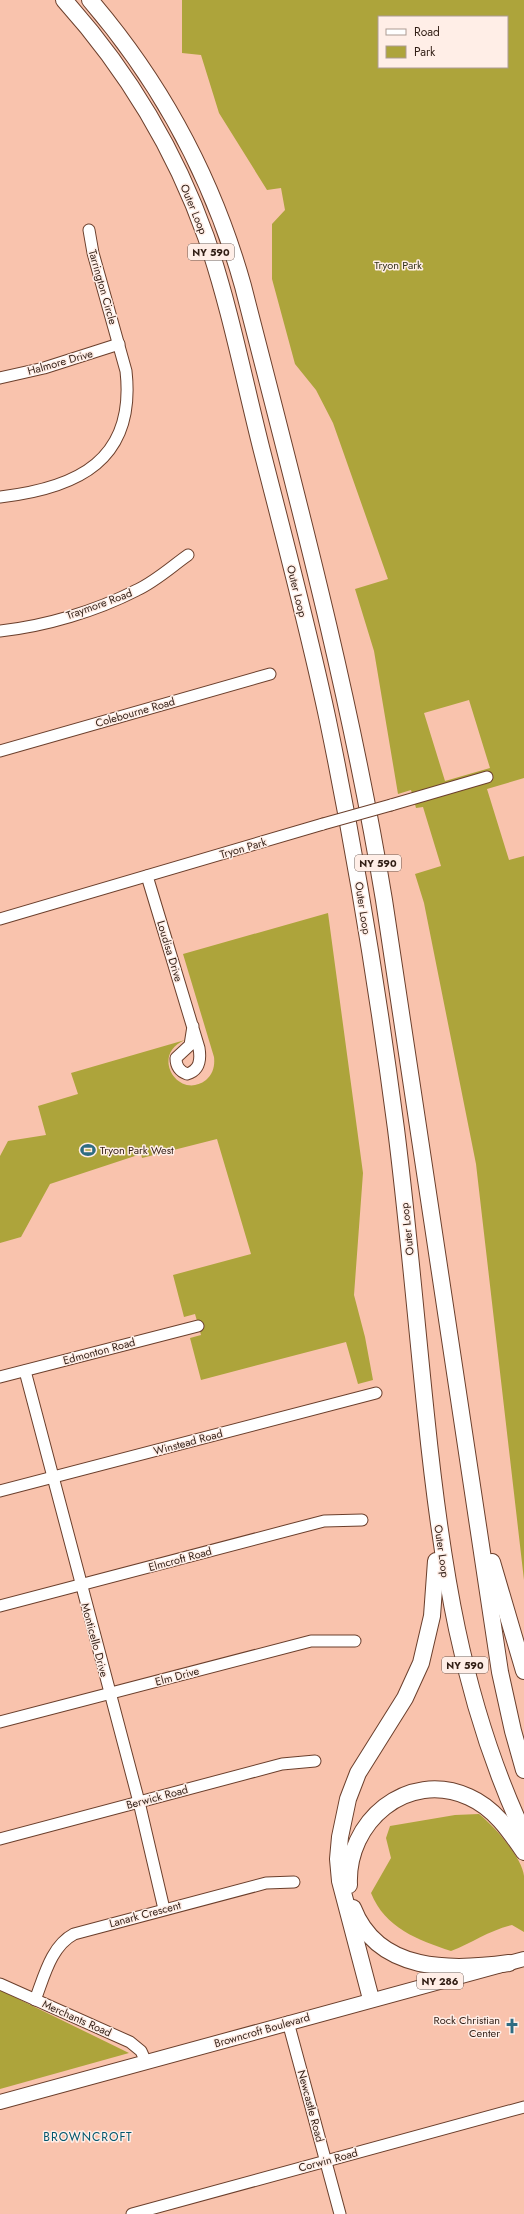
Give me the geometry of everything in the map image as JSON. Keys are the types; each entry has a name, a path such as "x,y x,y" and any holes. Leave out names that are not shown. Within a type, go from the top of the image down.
{"highway":[{"name":"Outer Loop","path":"64,0 109,55 142,104 171,156 201,225 227,310 328,718 356,866 391,1095 434,1489 446,1578 465,1666 492,1753 524,1834"},
{"name":"Outer Loop","path":"90,0 143,67 182,132 217,207 230,242 243,286 342,678 370,818 389,930 503,1687 524,1770"},
{"path":"471,1479 524,1672"},
{"path":"371,1999 339,1870 338,1854 342,1825 350,1794 358,1772 408,1693 425,1653 431,1626 435,1591 434,1489"},
{"path":"353,1931 349,1889 351,1855 364,1826 375,1814 392,1802 420,1791 450,1791 477,1801 501,1820 524,1852"},
{"path":"349,1889 353,1907 362,1924 378,1943 400,1956 418,1963 443,1967 517,1961"}],"main road":[{"name":"Browncroft Boulevard","path":"0,2102 371,1999 517,1961"}],"street":[{"name":"Tarrington Circle","path":"0,497 42,490 65,483 84,473 110,451 118,437 126,406 128,387 126,371 93,253 89,230"},
{"name":"Halmore Drive","path":"0,378 44,368 119,344"},
{"name":"Traymore Road","path":"0,631 61,619 122,597 152,582 188,555"},
{"name":"Colebourne Road","path":"0,751 270,674"},
{"name":"Tryon Park","path":"0,919 487,777"},
{"name":"Loudisa Drive","path":"147,876 192,1026"},
{"name":"Edmonton Road","path":"0,1377 198,1326"},
{"name":"Monticello Drive","path":"25,1371 109,1694 139,1802 164,1909"},
{"name":"Winstead Road","path":"0,1492 376,1393"},
{"name":"Elmcroft Road","path":"0,1606 324,1521 362,1520"},
{"name":"Elm Drive","path":"0,1722 311,1641 355,1641"},
{"name":"Berwick Road","path":"0,1839 282,1764 315,1761"},
{"name":"Lanark Crescent","path":"35,2000 53,1956 68,1938 81,1931 266,1883 294,1882"},
{"name":"Merchants Road","path":"0,1984 130,2042 141,2051 146,2062"},
{"name":"Newcastle Road","path":"288,2022 340,2214"},
{"name":"Corwin Road","path":"132,2214 524,2107"}],"green space":[{"name":"Tryon Park","path":"182,0 524,0 524,778 487,789 509,860 524,856 524,1580 476,1164 424,903 415,874 441,866 423,807 416,808 411,790 398,794 374,651 355,589 388,579 333,423 316,390 295,364 272,279 272,224 285,210 281,188 267,190 219,113 201,55 182,53","holes":["469,700 490,768 445,781 424,713"]},
{"name":"Tryon Park West","path":"328,913 363,1173 354,1295 365,1337 373,1380 358,1384 346,1342 201,1380 190,1338 201,1335 195,1314 184,1317 173,1275 251,1254 217,1139 142,1158 141,1154 50,1184 21,1237 0,1243 0,1156 8,1141 46,1135 38,1106 78,1094 71,1073 185,1040 174,1047 169,1056 169,1065 172,1074 178,1081 186,1085 196,1085 206,1080 213,1070 214,1057 183,954"},
{"path":"479,1814 506,1842 513,1851 522,1868 524,1876 524,1932 512,1925 504,1927 451,1951 415,1937 394,1924 377,1905 371,1893 391,1858 386,1838 390,1826 455,1815"},
{"path":"0,1990 129,2053 0,2089"}],"place":[{"name":"Tryon Park West","path":"88,1150"},
{"name":"Rock Christian Center","path":"512,2026"}],"district":[{"name":"BROWNCROFT","path":"88,2137"}]}
